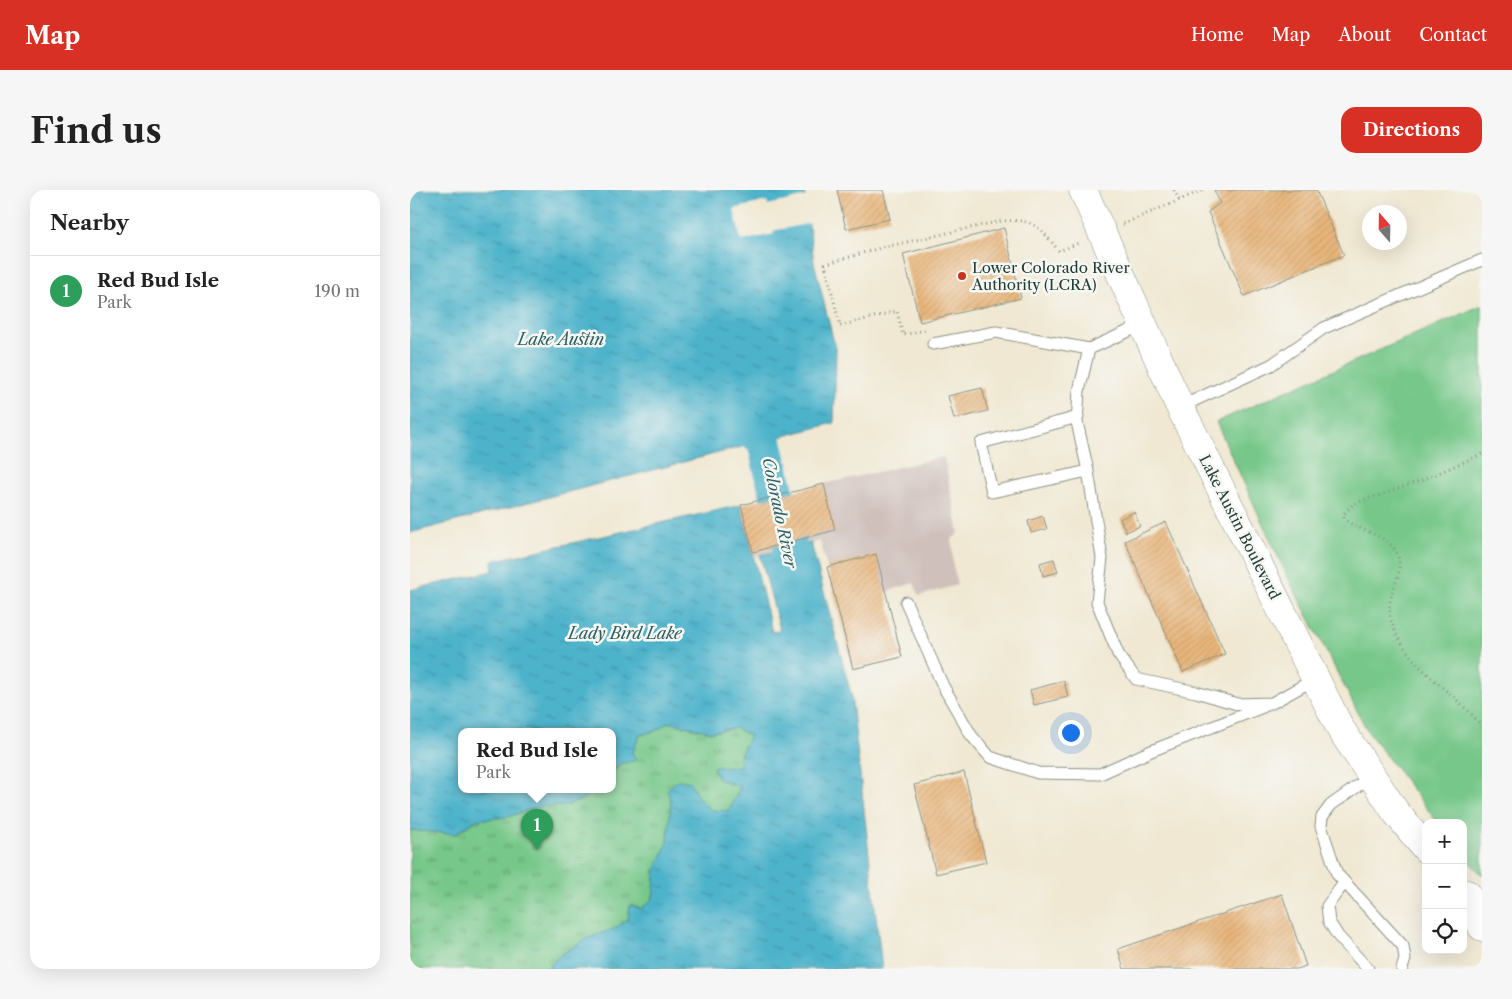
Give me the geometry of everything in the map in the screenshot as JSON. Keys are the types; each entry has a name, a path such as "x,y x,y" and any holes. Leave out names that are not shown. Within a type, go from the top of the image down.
{"street":[{"name":"Lake Austin Boulevard","path":"1083,190 1180,407 1340,728 1395,811 1422,844"},
{"path":"1471,898 1482,927"}],"lane":[{"path":"1180,407 1271,365 1324,328 1482,260"},
{"path":"934,344 996,332 1089,348 1142,325"},
{"path":"1089,348 1079,391 1078,417 1102,558 1097,602 1118,654 1136,679 1196,692 1237,704 1272,703"},
{"path":"1078,417 980,443 992,492 1088,470"},
{"path":"906,602 943,686 971,736 990,757 1038,773 1100,774 1272,703 1316,679"},
{"path":"1372,776 1331,805 1322,817 1321,826 1337,874 1403,946 1406,959 1402,969"},
{"path":"1344,882 1327,906 1329,922 1338,936 1368,969"}],"path":[{"path":"1174,190 1179,200"},
{"path":"1120,226 1203,190"},
{"path":"934,344 928,329 903,335 897,311 840,326 825,264 880,248 1001,221 1021,219 1042,229 1059,251 1082,241"},
{"path":"1482,454 1420,481 1353,504 1344,514 1344,519 1351,525 1390,544 1398,555 1399,577 1390,602 1390,616 1394,630 1410,655 1466,708 1482,726"}],"shaded area":[{"path":"944,457 959,533 952,539 953,565 957,585 919,596 914,583 885,592 876,554 827,567 820,541 754,557 741,505"}],"green space":[{"path":"1482,305 1482,875 1467,860 1467,819 1435,819 1368,732 1285,572 1216,422"},
{"path":"668,722 711,732 736,728 750,736 739,758 742,767 713,767 718,779 740,787 729,811 711,810 697,796 689,782 671,801 668,843 656,868 653,899 641,909 631,905 628,919 616,928 586,939 560,955 547,969 410,969 410,830 455,834 476,820 507,817 541,806 564,806 579,801 592,793 616,793 616,769 632,753 640,735 658,730"}],"water":[{"name":"Lake Austin","path":"410,190 804,190 814,262 836,351 834,423 410,533"},
{"name":"Lady Bird Lake","path":"741,505 772,632 780,630 760,555 811,543 851,694 882,969 547,969 560,955 586,939 615,928 628,919 630,905 641,909 653,899 656,868 668,842 671,801 667,790 678,780 690,782 697,796 711,810 729,811 740,787 718,779 713,767 741,766 739,758 750,736 736,728 711,732 668,722 658,730 640,735 632,753 637,760 619,764 616,768 616,728 458,728 458,793 592,793 579,801 564,806 541,806 507,817 476,820 455,834 410,830 410,590 493,571 492,561"}],"pier":[{"path":"807,196 811,223 773,231 774,234 741,241 734,209 767,201 768,205"}],"building":[{"path":"837,190 883,190 890,219 846,229"},
{"path":"1214,190 1316,190 1344,255 1244,296 1208,212 1220,203"},
{"name":"Lower Colorado River Authority (LCRA)","path":"1004,228 1021,298 920,322 903,254"},
{"path":"982,388 988,411 954,419 948,396"},
{"path":"824,484 835,530 753,552 741,505"},
{"path":"1134,512 1140,526 1126,532 1120,519"},
{"path":"1043,516 1047,529 1031,533 1028,521"},
{"path":"1166,522 1225,654 1183,672 1125,541"},
{"path":"876,554 902,657 853,669 827,567"},
{"path":"1054,559 1058,572 1043,576 1040,563"},
{"path":"1064,681 1068,697 1034,705 1030,690"},
{"path":"964,772 986,862 936,874 914,785"},
{"path":"1282,894 1306,966 1297,969 1124,969 1118,949"}],"waterway":[{"name":"Colorado River","path":"726,413 764,440 791,551 795,596"}],"place":[{"name":"Lower Colorado River Authority (LCRA)","path":"962,276"},
{"name":"Red Bud Isle","path":"537,850"}]}
